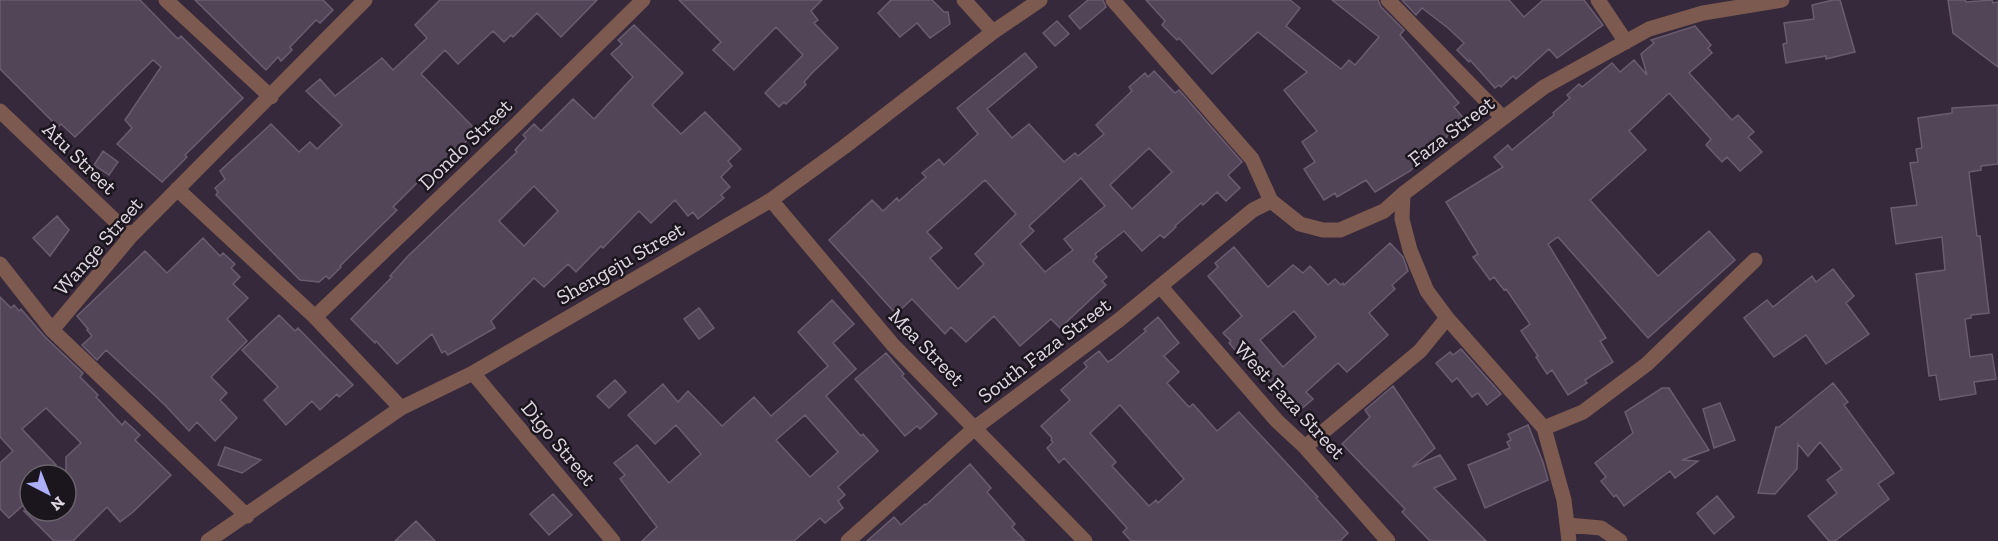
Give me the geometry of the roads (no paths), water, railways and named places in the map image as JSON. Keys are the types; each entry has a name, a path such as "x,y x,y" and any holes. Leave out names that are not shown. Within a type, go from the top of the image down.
{"street":[{"path":"166,0 271,97"},
{"name":"Wange Street","path":"52,330 131,236 365,0"},
{"name":"Dondo Street","path":"315,317 643,0"},
{"path":"964,0 993,32"},
{"name":"Shengeju Street","path":"208,541 400,408 473,373 771,200 993,32 1040,0"},
{"path":"1113,0 1252,159 1271,201 1300,224 1323,230 1340,230 1384,211 1403,194"},
{"path":"1388,0 1503,118"},
{"path":"1598,0 1626,42"},
{"name":"Faza Street","path":"1569,541 1568,525 1557,474 1544,428 1447,318 1427,291 1410,250 1402,219 1403,194 1544,87 1649,29 1703,12 1782,0"},
{"name":"Atu Street","path":"0,111 131,236"},
{"path":"177,189 315,317 400,408"},
{"name":"Mea Street","path":"771,200 893,345 1085,541"},
{"name":"South Faza Street","path":"848,541 976,428 1161,287 1252,210 1271,201"},
{"path":"1544,428 1582,412 1647,364 1755,260"},
{"path":"0,264 52,330 247,516"},
{"name":"West Faza Street","path":"1161,287 1277,421 1305,447 1388,541"},
{"path":"1305,447 1420,351 1447,318"},
{"name":"Digo Street","path":"473,373 613,541"},
{"path":"1568,525 1601,528 1620,541"}]}
